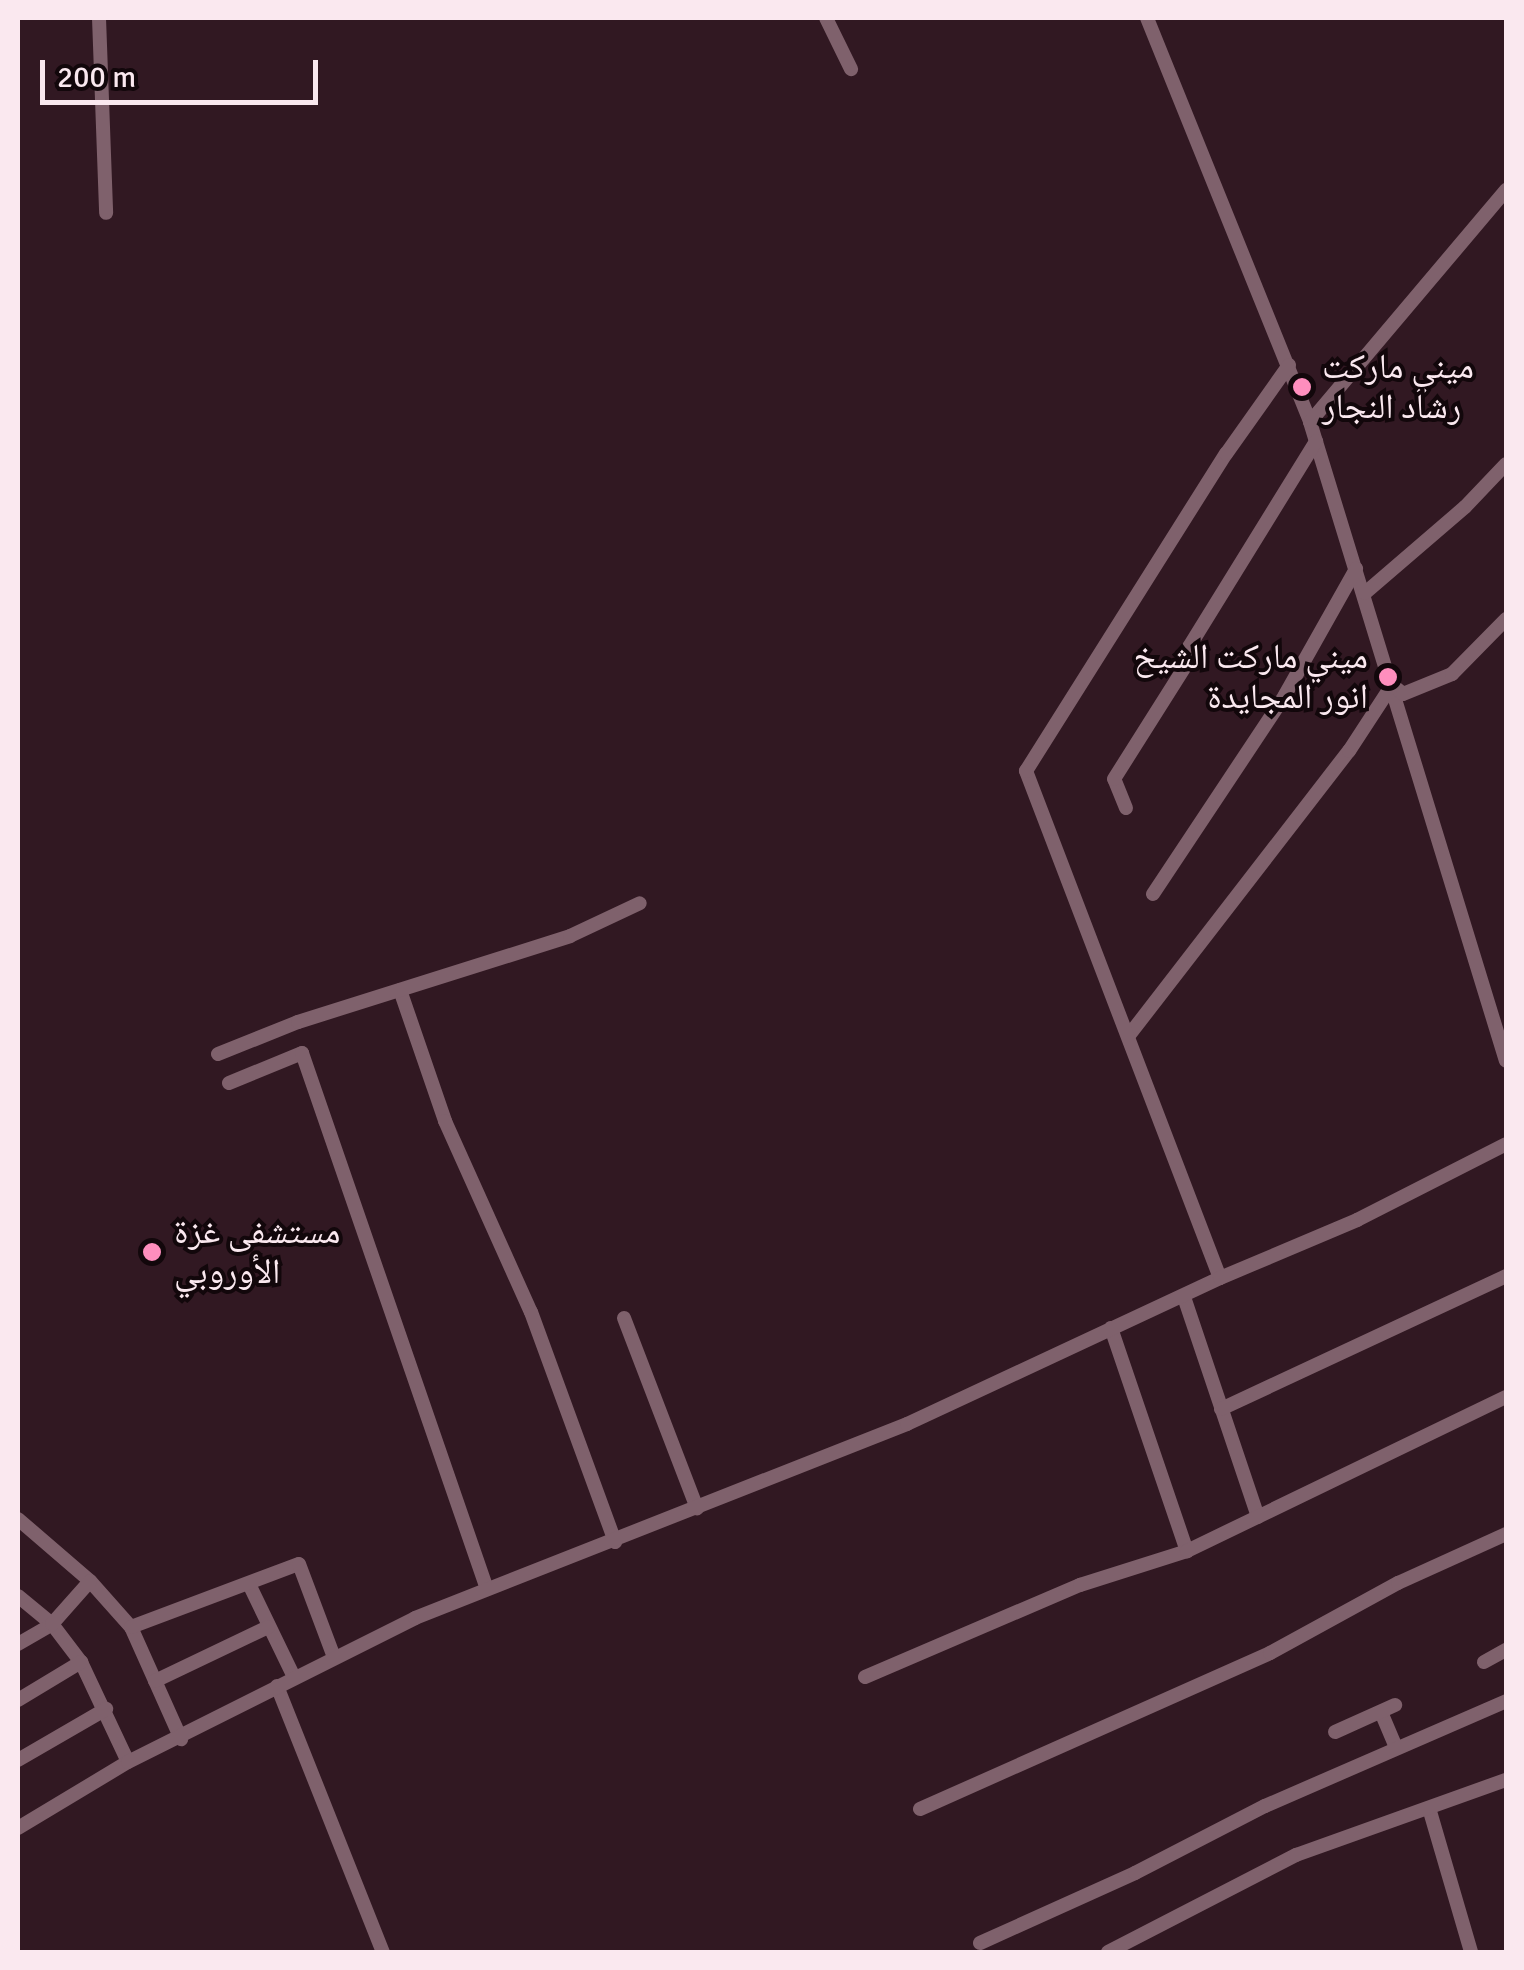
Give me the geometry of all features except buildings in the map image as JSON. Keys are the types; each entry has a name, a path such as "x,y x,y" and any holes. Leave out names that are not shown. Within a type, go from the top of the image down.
{"street":[{"path":"99,18 106,213"},
{"path":"826,18 852,69"},
{"path":"1147,18 1310,422 1506,1061"},
{"path":"1310,422 1506,190"},
{"path":"1220,1278 1130,1034 1026,771 1226,454 1289,365"},
{"path":"1126,808 1114,778 1188,662 1190,647 1316,441"},
{"path":"1365,593 1465,507 1506,464"},
{"path":"1154,894 1285,695 1356,569"},
{"path":"1392,686 1403,694 1452,674 1506,618"},
{"path":"1130,1034 1349,750 1392,686"},
{"path":"218,1054 298,1022 570,936 640,904"},
{"path":"400,990 444,1120 531,1312 615,1542"},
{"path":"229,1082 302,1053 487,1589"},
{"path":"18,1828 128,1762 334,1658 487,1589 615,1542 907,1424 1220,1278 1357,1220 1506,1144"},
{"path":"1221,1410 1506,1276"},
{"path":"1184,1298 1258,1517"},
{"path":"624,1318 697,1508"},
{"path":"1112,1328 1186,1551"},
{"path":"865,1677 1080,1585 1186,1551 1506,1397"},
{"path":"18,1519 90,1581 131,1627 181,1738"},
{"path":"920,1810 1270,1653 1398,1584 1506,1534"},
{"path":"131,1627 299,1564 334,1658"},
{"path":"18,1644 52,1624 90,1581"},
{"path":"249,1584 294,1678"},
{"path":"18,1596 52,1624 81,1662 128,1762"},
{"path":"156,1681 268,1627"},
{"path":"1484,1662 1506,1650"},
{"path":"18,1700 81,1662"},
{"path":"277,1686 383,1952"},
{"path":"980,1943 1396,1748 1506,1702"},
{"path":"1335,1732 1388,1708 1396,1748"},
{"path":"18,1760 106,1709"},
{"path":"1108,1952 1259,1872 1506,1780"},
{"path":"1429,1808 1471,1952"}],"place":[{"name":"ميني ماركت رشاد النجار","path":"1302,387"},
{"name":"ميني ماركت الشيخ انور المجايدة","path":"1388,677"},
{"name":"مستشفى غزة الأوروبي","path":"152,1252"}]}
